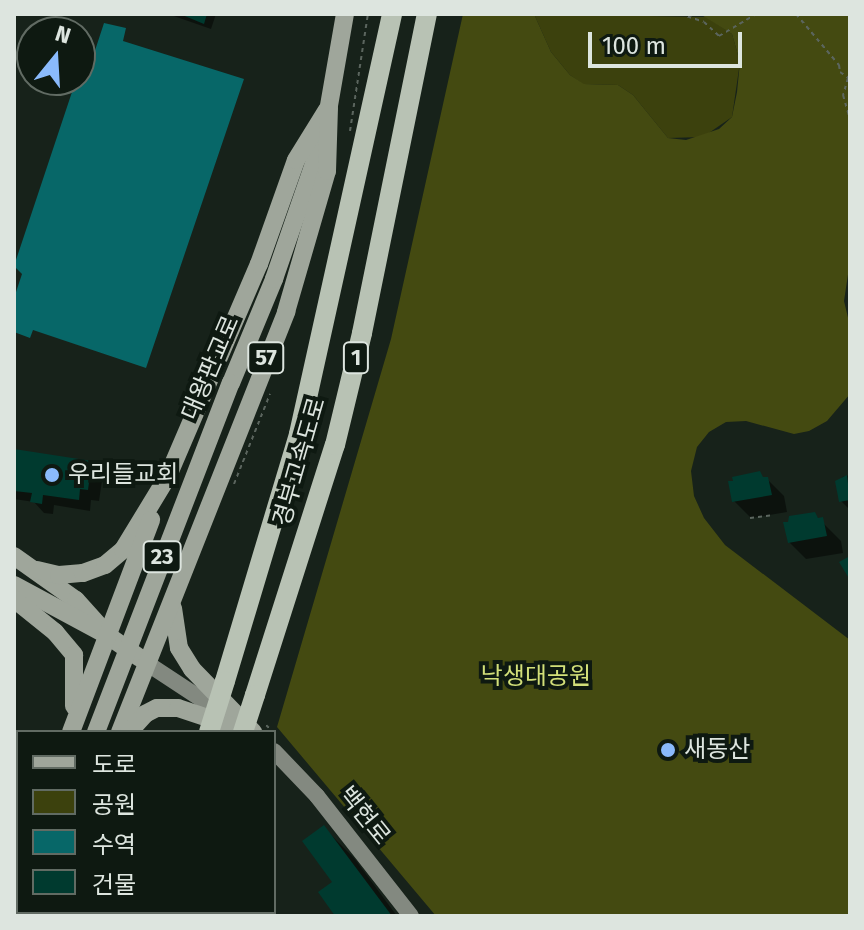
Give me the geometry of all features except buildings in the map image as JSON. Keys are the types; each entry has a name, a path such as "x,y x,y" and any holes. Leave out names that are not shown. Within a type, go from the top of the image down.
{"highway":[{"name":"경부고속도로","path":"210,730 299,434 392,14"},
{"name":"경부고속도로","path":"244,730 335,445 362,333 427,14"}],"main road":[{"name":"대왕판교로","path":"97,730 296,218 329,108 345,14"},
{"name":"57","path":"37,570 59,575 83,573 105,565 123,550 168,476 259,264 296,160 329,108"},
{"name":"57","path":"14,585 107,635 148,664 286,312 327,171 329,108"},
{"path":"70,730 168,476"},
{"name":"57","path":"14,556 76,600 107,635"},
{"path":"14,599 55,632 74,655 74,704 69,730"},
{"path":"172,601 179,648 210,690 254,729"},
{"path":"121,730 148,664 254,729"},
{"path":"131,730 145,714 157,708 178,708 254,729"},
{"name":"백현로","path":"276,753 317,796 411,916"}],"path":[{"path":"349,132 368,14"},
{"path":"680,14 704,22 719,36 756,14"},
{"path":"796,14 849,78 843,95 850,119"},
{"path":"233,488 271,389"},
{"path":"750,518 774,515"}],"green space":[{"name":"낙생대공원","path":"463,14 534,14 551,52 570,75 584,84 618,85 633,95 668,138 686,140 719,129 732,117 737,92 740,62 732,34 700,14 850,14 850,261 844,301 850,326 850,394 827,421 809,431 794,434 746,421 726,422 709,432 697,447 691,471 694,496 704,518 725,545 850,640 850,916 436,916 277,727 391,339"},
{"path":"534,14 706,17 732,34 740,62 732,117 703,137 668,138 633,95 618,85 583,84 570,75 551,52"}],"water":[{"path":"104,23 126,28 123,41 244,79 146,368 33,330 30,338 14,332 14,298 22,274 14,266 71,96 96,96 96,47"}],"place":[{"name":"우리들교회","path":"52,475"},
{"name":"새동산","path":"668,750"}]}
